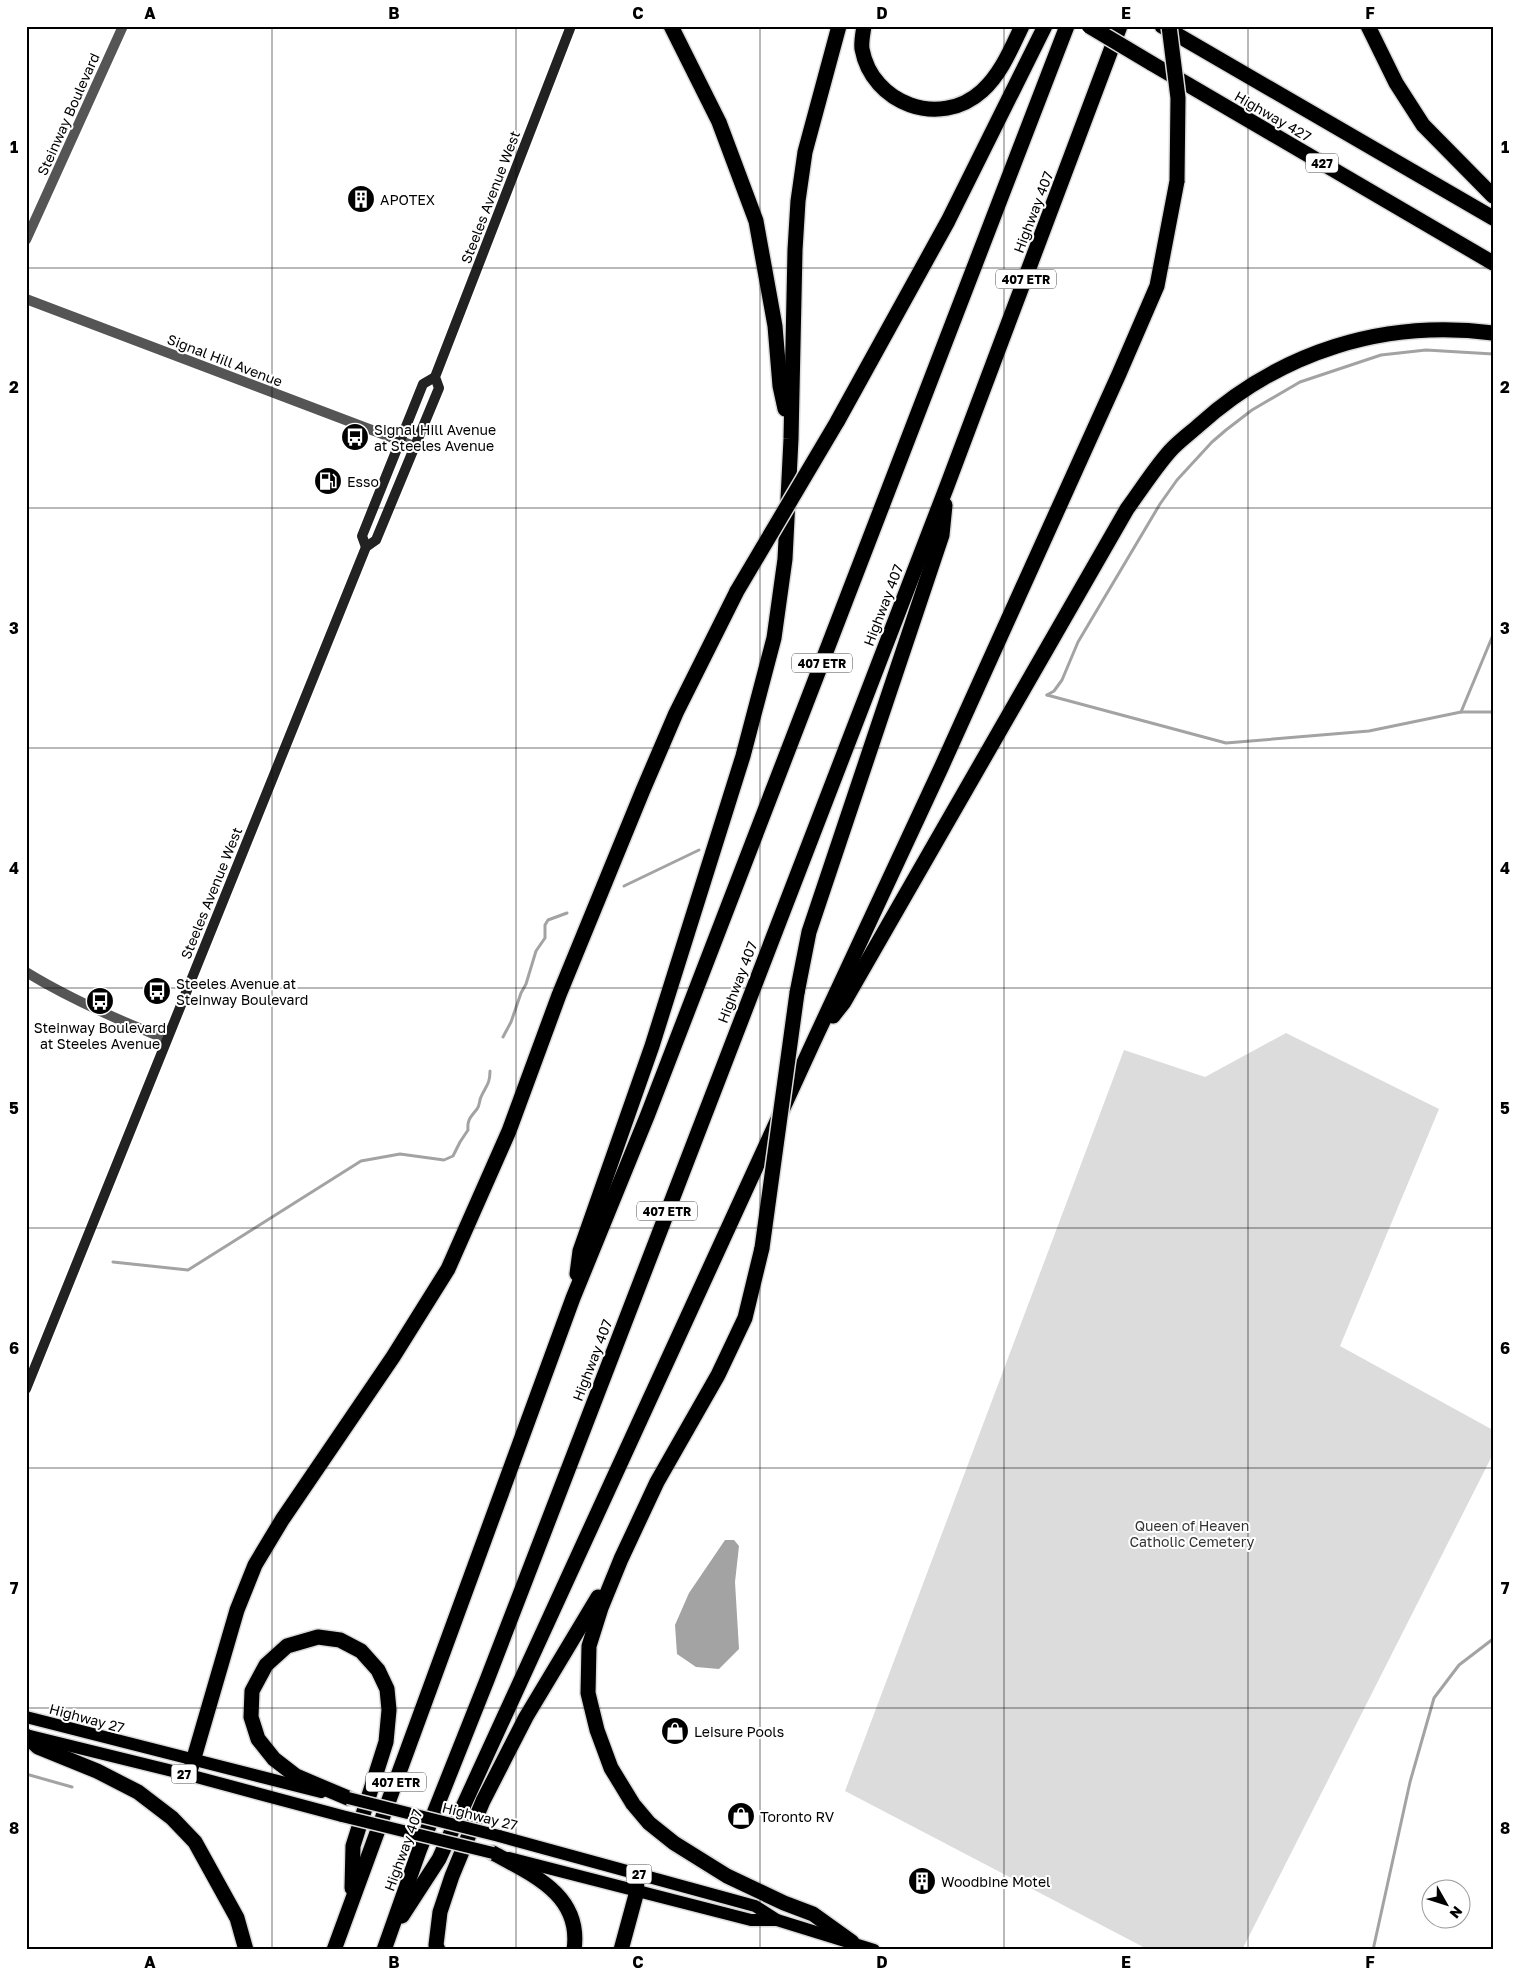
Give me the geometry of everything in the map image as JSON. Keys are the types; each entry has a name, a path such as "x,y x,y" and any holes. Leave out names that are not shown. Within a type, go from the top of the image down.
{"highway":[{"path":"671,26 719,122 756,221 775,326 780,386 790,440"},
{"path":"573,1298 580,1251 655,1037 743,756 774,638 785,559 798,201 805,152 839,26"},
{"path":"864,26 861,48 876,81 890,96 908,105 927,109 954,108 982,92 1003,65 1022,26"},
{"path":"189,1775 237,1610 255,1565 282,1520 393,1356 448,1269 509,1132 559,995 676,713 737,591 837,422 948,221 1046,26"},
{"name":"407 ETR","path":"334,1950 573,1298 662,1077 1067,26"},
{"name":"Highway 427","path":"1089,26 1493,263"},
{"name":"Highway 407","path":"386,1943 419,1851 491,1671 947,486 1120,26"},
{"path":"1368,26 1396,83 1423,125 1493,196"},
{"path":"386,1943 439,1859 812,1046 946,759 1157,286 1177,181 1178,98 1165,27"},
{"name":"Highway 427","path":"1165,27 1493,218"},
{"path":"812,1046 844,1002 1127,509 1170,450 1218,408 1264,376 1320,350 1378,335 1464,329 1493,333"},
{"path":"852,1942 813,1914 784,1903 728,1876 674,1843 649,1823 633,1804 610,1768 597,1730 588,1693 589,1646 600,1608 657,1482 718,1375 744,1318 762,1248 797,993 809,932 942,535 947,486"},
{"path":"438,1950 436,1944 440,1912 452,1876 483,1801 526,1717 621,1559"},
{"path":"348,1798 296,1776 274,1759 258,1739 251,1717 252,1691 266,1665 287,1646 318,1637 340,1640 361,1651 378,1670 387,1689 389,1710 386,1742 354,1846 351,1903"},
{"path":"26,1735 38,1747 97,1771 138,1792 172,1818 195,1842 237,1918 246,1950"},
{"path":"493,1854 536,1876 555,1891 570,1911 576,1937 574,1950"},
{"path":"621,1950 637,1891 636,1873"}],"main road":[{"name":"Steeles Avenue West","path":"366,547 362,536 423,384 435,377 571,26"},
{"name":"Steeles Avenue West","path":"26,1389 366,547 376,540 439,388 435,377"},
{"name":"Highway 27","path":"26,1717 498,1836 636,1873 755,1906 776,1920"},
{"name":"Highway 27","path":"26,1735 189,1775 751,1920 776,1920 874,1950"}],"street":[{"name":"Steinway Boulevard","path":"26,240 123,26"},
{"name":"Signal Hill Avenue","path":"26,299 414,446"},
{"path":"26,972 82,1003 166,1039"}],"green space":[{"name":"Queen of Heaven Catholic Cemetery","path":"1286,1033 1439,1109 1340,1346 1493,1430 1493,1454 1242,1950 1149,1950 845,1791 1124,1050 1205,1077"}],"shaded area":[{"path":"725,1540 734,1540 739,1546 735,1582 739,1649 719,1669 696,1667 677,1654 675,1625 689,1593"}],"waterway":[{"path":"1047,695 1054,691 1062,680 1078,642 1160,504 1177,480 1212,442 1252,410 1300,382 1381,355 1426,350 1493,354"},
{"path":"1461,712 1493,635"},
{"path":"1047,695 1226,743 1369,731 1461,712 1493,712"},
{"path":"624,886 699,850"},
{"path":"503,1037 526,984 536,951 545,938 545,925 548,920 567,913"},
{"path":"113,1262 188,1270 361,1161 400,1154 444,1160 453,1156 468,1130 470,1118 479,1106 490,1071"},
{"path":"1373,1950 1410,1782 1434,1698 1459,1665 1493,1639"},
{"path":"26,1774 72,1787"}],"place":[{"name":"APOTEX","path":"361,199"},
{"name":"Signal Hill Avenue at Steeles Avenue","path":"355,437"},
{"name":"Esso","path":"328,481"},
{"name":"Steeles Avenue at Steinway Boulevard","path":"157,991"},
{"name":"Steinway Boulevard at Steeles Avenue","path":"100,1001"},
{"name":"Leisure Pools","path":"675,1731"},
{"name":"Toronto RV","path":"741,1816"},
{"name":"Woodbine Motel","path":"922,1881"}]}
